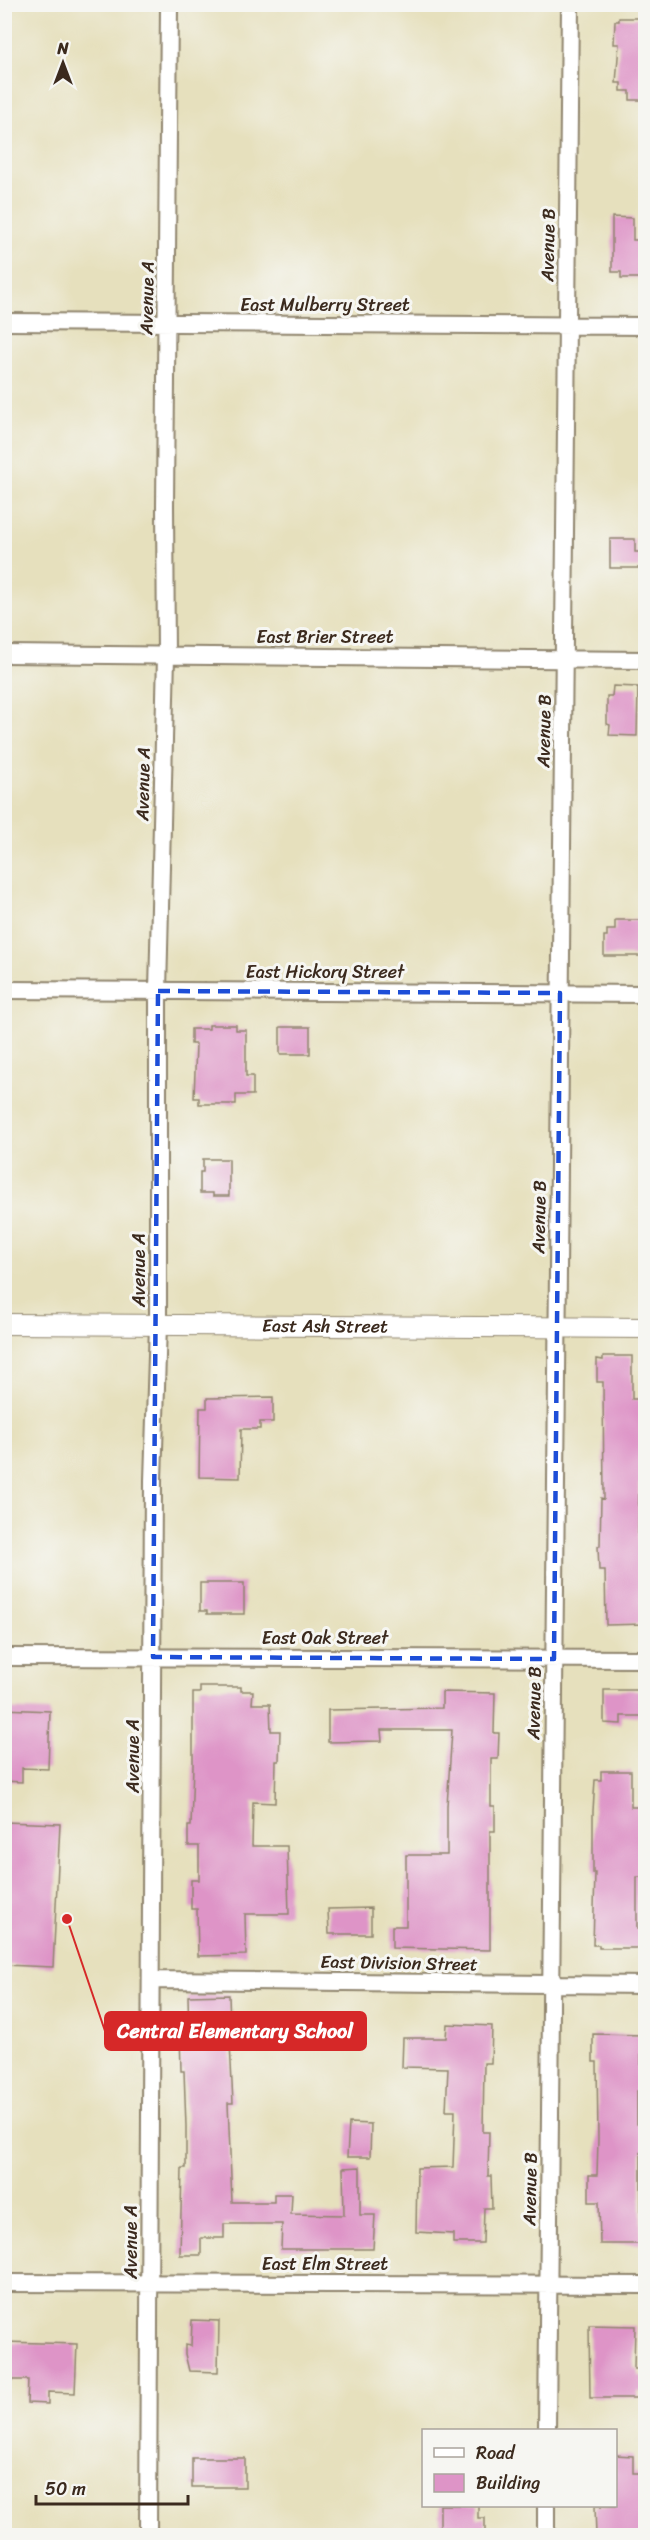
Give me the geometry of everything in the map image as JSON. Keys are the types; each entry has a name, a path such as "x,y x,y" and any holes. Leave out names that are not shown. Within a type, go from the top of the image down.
{"street":[{"name":"Avenue A","path":"148,2535 153,1480 158,1325 158,991 166,656 166,323 170,4"},
{"name":"Avenue B","path":"547,2429 570,4"},
{"name":"East Mulberry Street","path":"4,322 645,326"},
{"name":"East Brier Street","path":"4,654 645,660"},
{"name":"East Hickory Street","path":"4,990 645,994"},
{"name":"East Ash Street","path":"4,1324 645,1328"},
{"name":"East Oak Street","path":"4,1657 645,1659"},
{"name":"East Division Street","path":"152,1980 645,1985"},
{"name":"East Elm Street","path":"4,2283 645,2285"},
{"path":"546,2507 546,2535"}],"highlighted area":[{"path":"158,991 560,993 554,1659 153,1657"}],"building":[{"path":"619,18 645,18 645,100 630,100 630,91 621,91 621,83 616,83 619,44 614,44 615,21 619,21"},
{"path":"612,217 633,218 633,240 641,240 640,278 621,278 621,272 612,272"},
{"path":"610,539 635,539 635,552 640,552 640,568 610,568"},
{"path":"613,686 638,687 637,736 609,735 607,696 612,696"},
{"path":"615,920 645,920 645,956 604,956 604,936 607,936 607,930 615,930"},
{"path":"209,1025 236,1025 236,1030 246,1030 246,1076 253,1076 253,1095 236,1095 236,1104 199,1104 199,1098 194,1098 196,1044 191,1044 191,1029 209,1029"},
{"path":"280,1027 310,1027 310,1054 280,1054"},
{"path":"203,1159 229,1159 229,1196 200,1193 200,1172 203,1172"},
{"path":"603,1356 632,1356 632,1399 645,1399 645,1415 642,1415 643,1484 639,1484 638,1545 645,1545 645,1624 606,1625 605,1570 599,1570 598,1546 600,1546 601,1498 604,1499 603,1382 597,1382 597,1359 603,1360"},
{"path":"273,1397 273,1422 260,1422 260,1429 241,1429 240,1478 199,1477 200,1408 207,1408 207,1398"},
{"path":"200,1583 244,1583 244,1614 207,1614 207,1611 200,1611"},
{"path":"200,1687 241,1687 241,1691 253,1691 252,1704 270,1704 271,1731 280,1731 279,1761 276,1761 275,1803 253,1802 252,1846 287,1846 289,1914 245,1914 246,1955 198,1956 197,1909 191,1909 191,1880 199,1880 199,1846 188,1846 188,1826 191,1826 193,1693 200,1693"},
{"path":"604,1690 643,1690 642,1716 621,1716 621,1724 604,1723"},
{"path":"442,1692 495,1693 494,1733 499,1733 498,1759 491,1759 491,1806 495,1806 495,1831 490,1831 490,1950 392,1948 392,1926 406,1926 406,1855 447,1855 447,1806 452,1730 381,1730 382,1741 328,1742 328,1710 442,1708"},
{"path":"4,1709 50,1711 48,1769 22,1768 22,1782 4,1781"},
{"path":"601,1771 631,1771 631,1807 644,1807 644,1877 637,1877 637,1929 645,1929 645,1948 599,1948 599,1945 593,1945 595,1873 593,1873 593,1811 595,1780 601,1780"},
{"path":"4,1822 60,1824 53,1967 4,1965"},
{"path":"371,1908 371,1934 329,1934 328,1909"},
{"path":"229,1995 230,2026 265,2025 266,2041 230,2043 233,2103 228,2103 232,2202 274,2202 274,2194 292,2194 291,2214 344,2215 343,2168 360,2167 360,2215 375,2215 373,2249 281,2249 282,2224 224,2224 224,2238 201,2238 201,2255 180,2255 182,2168 186,2168 186,2126 180,2033 189,2033 188,1996"},
{"path":"447,2024 492,2026 491,2063 484,2063 483,2132 489,2132 488,2176 491,2176 492,2208 484,2208 483,2243 453,2243 453,2234 416,2232 417,2168 453,2167 455,2111 446,2111 448,2068 402,2067 403,2038 446,2038"},
{"path":"593,2034 645,2035 644,2052 641,2052 641,2091 637,2091 637,2124 645,2124 644,2152 641,2152 641,2244 600,2244 599,2202 589,2202 589,2175 597,2175 598,2139 597,2062 593,2062"},
{"path":"349,2123 371,2124 370,2157 347,2157"},
{"path":"192,2320 219,2321 218,2372 189,2371 185,2345 191,2346"},
{"path":"589,2325 635,2326 634,2369 638,2369 638,2376 644,2376 644,2392 638,2392 638,2398 590,2398"},
{"path":"4,2342 77,2344 75,2393 48,2392 48,2404 27,2403 28,2380 4,2380"},
{"path":"617,2455 633,2456 633,2473 642,2473 641,2506 644,2506 645,2535 596,2535 595,2507 617,2507"},
{"path":"192,2458 245,2458 245,2487 192,2487"},
{"path":"440,2507 478,2507 478,2518 485,2518 485,2535 440,2535"}],"place":[{"name":"Central Elementary School","path":"67,1919"}]}
